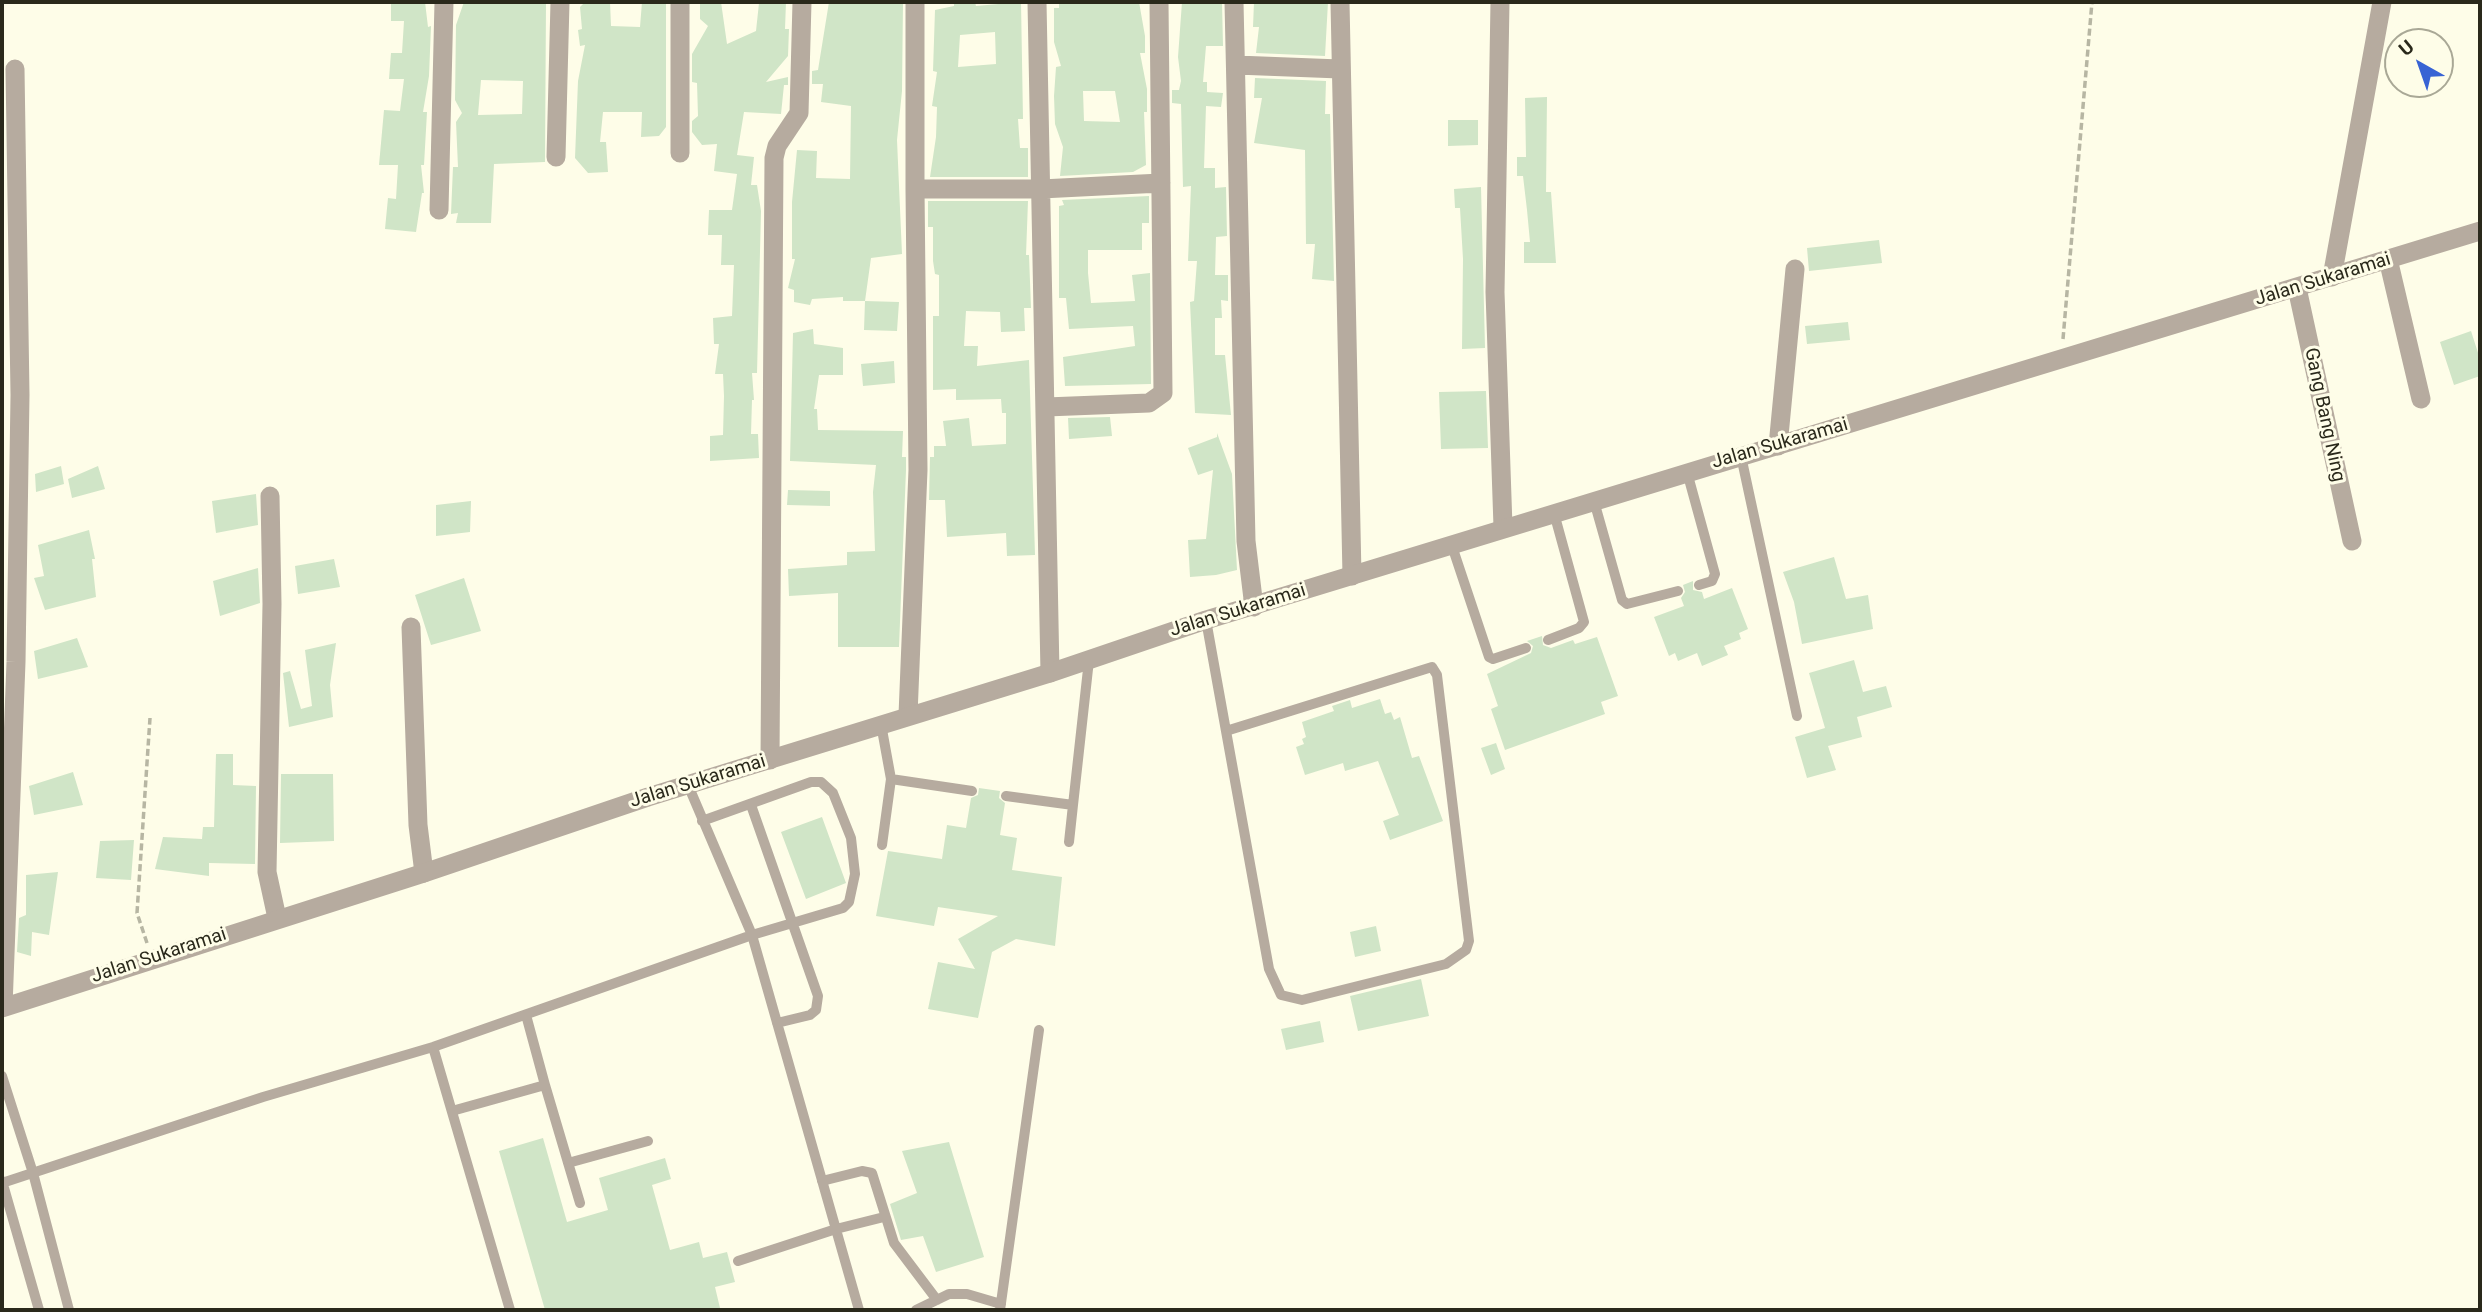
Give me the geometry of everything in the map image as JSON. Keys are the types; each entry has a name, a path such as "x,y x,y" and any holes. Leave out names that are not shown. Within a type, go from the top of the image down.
{"street":[{"path":"439,210 444,2"},
{"path":"556,157 560,2"},
{"path":"680,2 680,153"},
{"path":"770,760 774,158 777,146 799,113 802,2"},
{"path":"908,715 919,411 915,2"},
{"path":"1037,2 1049,673"},
{"path":"1046,407 1149,403 1163,393 1159,2"},
{"path":"1234,2 1246,541 1254,607"},
{"path":"1340,2 1352,576"},
{"path":"1500,2 1495,292 1503,527"},
{"path":"2334,270 2382,2"},
{"path":"1236,65 1340,69"},
{"path":"2,1007 16,662 11,397 15,69"},
{"path":"915,189 1041,189 1161,183"},
{"name":"Jalan Sukaramai","path":"2,1007 424,873 881,723 1049,673 1206,620 1452,546 1503,527 2297,288 2334,270 2388,259 2480,231"},
{"path":"2388,259 2421,398"},
{"path":"1778,446 1795,269"},
{"name":"Gang Bang Ning","path":"2297,288 2352,541"},
{"path":"270,496 272,604 267,872 277,918"},
{"path":"411,627 418,825 424,873"}],"lane":[{"path":"1741,455 1797,716"},
{"path":"1687,472 1714,571 1712,581 1699,585"},
{"path":"1594,501 1622,600 1628,604 1678,591"},
{"path":"1548,639 1578,628 1584,622 1554,513"},
{"path":"1452,546 1489,657 1493,659 1526,648"},
{"path":"1206,620 1226,731 1269,969 1281,995 1302,1000 1431,969 1446,964 1466,950 1469,941 1437,676 1432,667 1226,731"},
{"path":"1069,842 1089,659"},
{"path":"881,723 891,779 882,845"},
{"path":"891,779 972,791"},
{"path":"39,1310 2,1182 263,1097 433,1047 752,935 792,926 843,908 849,902 855,874 851,838 834,793 821,782 811,782 751,806 702,821"},
{"path":"688,785 752,935 859,1310"},
{"path":"1006,796 1073,805"},
{"path":"751,806 818,1004 810,1015 777,1023"},
{"path":"526,1014 580,1202"},
{"path":"916,1310 949,1294 967,1294 1000,1307 1039,1030"},
{"path":"433,1047 510,1310"},
{"path":"2,1076 33,1173 69,1310"},
{"path":"452,1111 545,1085"},
{"path":"568,1163 648,1140"},
{"path":"822,1181 862,1171 872,1173 877,1180 884,1217 904,1259 937,1300"},
{"path":"738,1261 836,1229 884,1217"}],"path":[{"path":"2063,346 2063,319 2092,2"},
{"path":"150,718 137,913 152,958"}],"building":[{"path":"391,2 425,2 428,27 431,26 429,76 423,112 427,112 424,165 421,165 424,193 416,232 385,229 388,198 396,199 398,165 379,165 384,110 400,111 404,79 389,79 391,53 402,53 404,21 391,21"},
{"path":"464,2 546,2 545,162 494,164 491,223 456,223 458,213 451,214 453,167 458,167 456,122 462,113 455,100 456,25","holes":["481,80 523,81 522,114 478,115"]},
{"path":"585,2 610,2 611,26 640,27 642,2 666,2 666,127 659,136 641,137 642,112 603,112 600,142 606,142 608,172 588,173 575,158 578,81 585,45 580,46 578,30 582,29 580,7"},
{"path":"721,2 727,44 756,31 759,3 786,2 788,56 766,82 788,77 788,85 784,85 781,114 744,112 737,155 754,157 751,185 757,185 761,211 757,373 752,373 754,400 751,434 758,434 759,458 710,461 710,436 723,435 724,396 723,374 715,374 719,344 714,344 713,318 732,316 734,265 721,265 722,235 708,235 709,210 732,210 737,174 714,171 717,144 702,145 692,132 692,121 698,116 697,83 692,82 692,54 708,26 700,19 700,3"},
{"path":"829,2 903,2 902,91 897,140 902,254 871,258 865,301 843,301 843,297 812,299 810,305 794,302 794,290 788,288 795,259 792,259 792,202 797,150 817,151 816,178 850,179 851,106 821,102 823,84 812,84 812,71 818,70"},
{"path":"954,2 975,2 976,6 1021,2 1023,119 1018,119 1020,148 1028,148 1028,177 930,177 937,107 932,106 937,72 933,71 935,10 954,6","holes":["995,32 996,64 958,67 960,35"]},
{"path":"1059,2 1139,2 1145,36 1145,53 1140,53 1147,89 1147,112 1144,112 1146,165 1133,172 1060,176 1063,147 1055,124 1054,96 1056,67 1061,66 1054,42 1054,8 1059,8","holes":["1083,91 1115,91 1120,122 1084,121"]},
{"path":"1182,2 1222,2 1223,46 1206,46 1203,82 1207,82 1207,92 1223,93 1221,107 1206,106 1204,168 1215,168 1215,188 1226,187 1227,236 1216,237 1215,275 1228,275 1228,301 1221,300 1222,318 1215,318 1215,355 1225,355 1231,415 1195,413 1190,302 1194,301 1197,261 1188,261 1191,186 1183,187 1181,104 1172,103 1172,90 1179,90 1181,81 1178,57"},
{"path":"1254,2 1328,2 1325,56 1256,53 1259,27 1253,27"},
{"path":"1255,78 1326,81 1325,114 1330,114 1334,281 1312,279 1315,244 1306,244 1305,150 1254,143 1262,98 1254,98"},
{"path":"1547,97 1546,192 1551,192 1556,263 1524,263 1524,242 1530,242 1523,176 1517,176 1517,157 1526,157 1525,98"},
{"path":"1448,120 1478,120 1478,145 1448,146"},
{"path":"1481,187 1485,348 1462,349 1463,259 1460,208 1455,208 1454,189"},
{"path":"1149,196 1149,223 1142,223 1142,250 1088,250 1088,273 1091,303 1135,301 1132,275 1150,273 1151,384 1065,386 1063,357 1135,346 1133,326 1069,329 1066,298 1059,298 1059,206 1064,205 1062,200"},
{"path":"928,201 1028,201 1026,255 1029,255 1031,308 1024,308 1025,331 1001,332 1000,312 966,311 964,346 978,346 977,366 1029,360 1035,555 1007,556 1006,533 947,537 945,500 929,500 930,457 934,457 934,446 946,446 943,421 969,418 972,446 1006,444 1006,413 1002,413 1001,399 956,400 956,389 933,390 933,316 939,316 939,275 935,274 933,261 933,227 928,227"},
{"path":"1879,240 1882,263 1809,271 1807,248"},
{"path":"865,301 899,302 897,331 864,330"},
{"path":"1848,322 1850,340 1807,344 1805,326"},
{"path":"813,329 814,344 843,348 843,375 819,375 814,409 817,409 818,430 903,431 902,457 906,457 906,470 899,647 838,647 838,593 789,596 788,569 847,565 847,552 875,551 873,492 876,465 790,461 793,333"},
{"path":"2471,331 2480,359 2480,376 2454,385 2440,342"},
{"path":"894,361 895,383 863,386 861,364"},
{"path":"1486,391 1488,448 1441,449 1439,392"},
{"path":"1110,417 1112,436 1069,439 1068,418"},
{"path":"1217,433 1232,474 1237,570 1190,577 1188,540 1206,539 1213,470 1198,475 1188,448 1217,437"},
{"path":"61,466 64,484 36,492 35,474"},
{"path":"98,466 105,489 72,498 68,479"},
{"path":"788,490 830,491 830,506 787,505"},
{"path":"256,494 258,525 216,533 212,501"},
{"path":"471,501 470,532 436,536 436,505"},
{"path":"89,530 95,559 92,559 96,597 45,610 34,578 44,576 38,545"},
{"path":"1834,557 1846,599 1868,595 1873,629 1802,644 1794,602 1783,572"},
{"path":"334,559 340,587 298,594 295,566"},
{"path":"258,568 260,603 220,616 213,581"},
{"path":"464,578 481,631 431,645 415,595"},
{"path":"1693,581 1693,590 1702,592 1704,599 1732,588 1748,629 1739,633 1741,639 1724,646 1728,655 1702,666 1697,653 1678,661 1675,653 1669,656 1654,617 1684,606 1681,598 1685,592 1683,585"},
{"path":"1542,636 1543,645 1551,648 1573,640 1575,644 1597,637 1618,696 1601,702 1605,714 1505,750 1491,709 1498,706 1487,674 1531,653 1533,646 1527,641"},
{"path":"77,638 88,667 38,679 34,651"},
{"path":"336,643 330,685 333,717 289,727 283,673 290,671 301,709 312,706 305,650"},
{"path":"1854,660 1863,692 1886,686 1892,707 1857,717 1862,737 1828,746 1836,770 1807,778 1795,737 1825,728 1809,673"},
{"path":"1380,699 1385,714 1391,712 1394,720 1400,717 1412,758 1419,756 1443,821 1390,840 1383,821 1399,815 1378,761 1345,771 1343,763 1305,775 1296,747 1304,744 1302,739 1306,737 1302,722 1334,711 1332,706 1350,700 1352,708"},
{"path":"1496,743 1505,769 1491,775 1481,748"},
{"path":"216,754 233,754 233,785 256,786 255,864 209,863 209,876 155,869 163,837 202,839 203,827 214,827"},
{"path":"73,772 83,805 34,815 29,786"},
{"path":"281,774 333,774 334,841 280,843"},
{"path":"979,788 1000,791 999,798 1005,803 1000,835 1017,838 1012,870 1062,877 1055,946 1016,939 992,952 978,1018 928,1009 938,962 975,969 958,939 998,916 938,907 934,926 876,916 888,851 942,859 947,825 966,828 971,798 978,795"},
{"path":"822,817 846,883 806,899 781,832"},
{"path":"134,840 131,880 96,878 100,841"},
{"path":"58,872 49,935 32,932 31,956 17,952 19,918 26,915 26,875"},
{"path":"1376,926 1381,951 1355,957 1350,932"},
{"path":"1421,979 1429,1016 1358,1031 1350,996"},
{"path":"1320,1021 1324,1042 1286,1050 1281,1029"},
{"path":"543,1138 567,1222 608,1210 599,1178 665,1158 671,1179 652,1185 670,1250 699,1242 703,1258 727,1252 735,1282 715,1287 720,1308 545,1310 499,1151"},
{"path":"949,1142 984,1257 936,1272 923,1236 901,1240 890,1204 917,1193 902,1151"}]}
